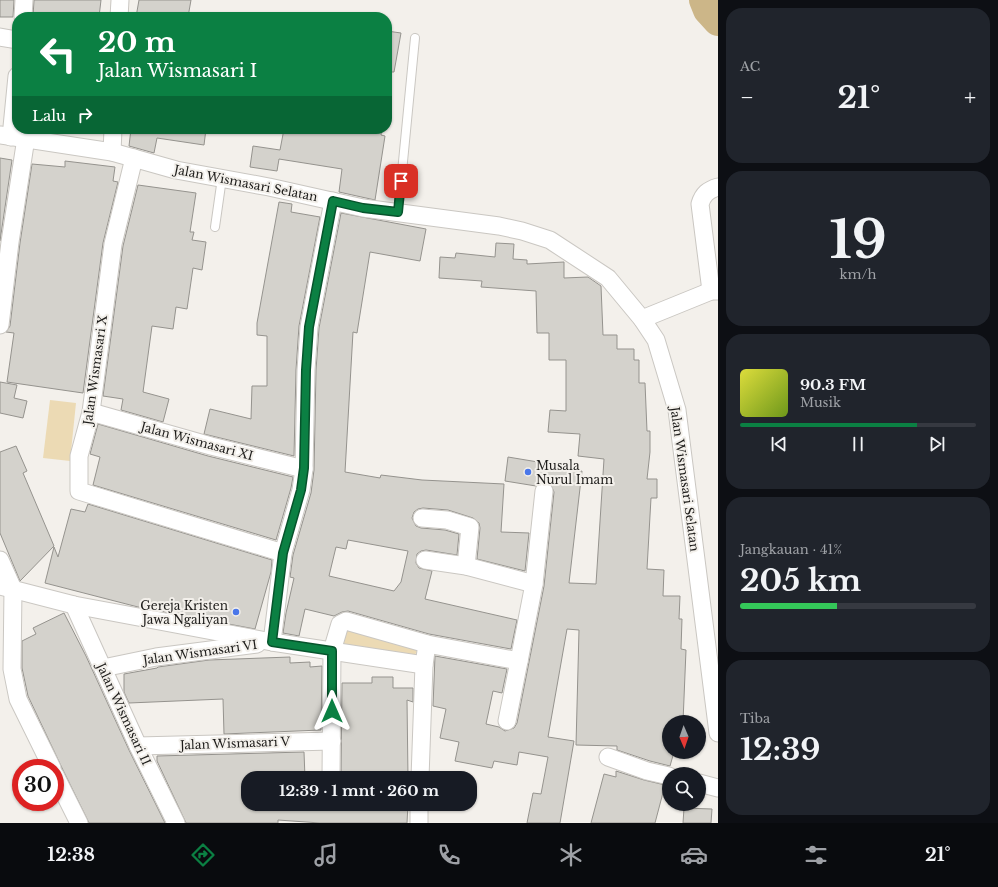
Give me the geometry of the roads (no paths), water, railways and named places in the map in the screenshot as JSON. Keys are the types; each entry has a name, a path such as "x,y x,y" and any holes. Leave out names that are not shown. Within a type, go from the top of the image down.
{"street":[{"path":"23,12 24,0"},
{"path":"119,12 120,0"},
{"path":"0,37 12,39"},
{"path":"112,152 113,134"},
{"path":"0,325 10,242 12,137"},
{"name":"Jalan Wismasari Selatan","path":"12,137 112,152 176,170 222,178 363,208 499,226 522,231 550,240 608,278 642,319 656,340 677,410 718,733"},
{"name":"Jalan Wismasari X","path":"134,158 113,244 91,412 79,456 79,492 283,553"},
{"path":"642,319 714,291 700,204 702,195 711,189 718,187"},
{"path":"333,201 309,327 306,370 304,468 301,490 283,553 272,642 424,665"},
{"name":"Jalan Wismasari XI","path":"91,412 211,446 304,468"},
{"path":"507,721 534,584 544,491"},
{"path":"422,518 446,520 470,527 466,566"},
{"path":"0,560 6,588 12,669 18,699 48,759"},
{"path":"425,560 466,566 534,584"},
{"name":"Jalan Wismasari VI","path":"6,588 74,605 272,642"},
{"name":"Jalan Wismasari II","path":"74,605 138,746 176,823"},
{"path":"331,771 332,651 340,624 346,622 427,644 519,661"},
{"name":"Jalan Wismasari VI","path":"103,668 156,657 272,642"},
{"path":"420,771 424,665 427,644"},
{"name":"Jalan Wismasari V","path":"138,746 332,741"},
{"path":"608,758 662,774"},
{"path":"706,785 718,788"},
{"path":"64,793 79,823"},
{"path":"419,811 419,823"}],"lane":[{"path":"398,212 415,38"},
{"path":"215,227 222,178"}],"waterway":[{"path":"704,0 708,10 718,21"}],"place":[{"name":"Musala Nurul Imam","path":"528,472"},
{"name":"Gereja Kristen Jawa Ngaliyan","path":"236,612"}]}
